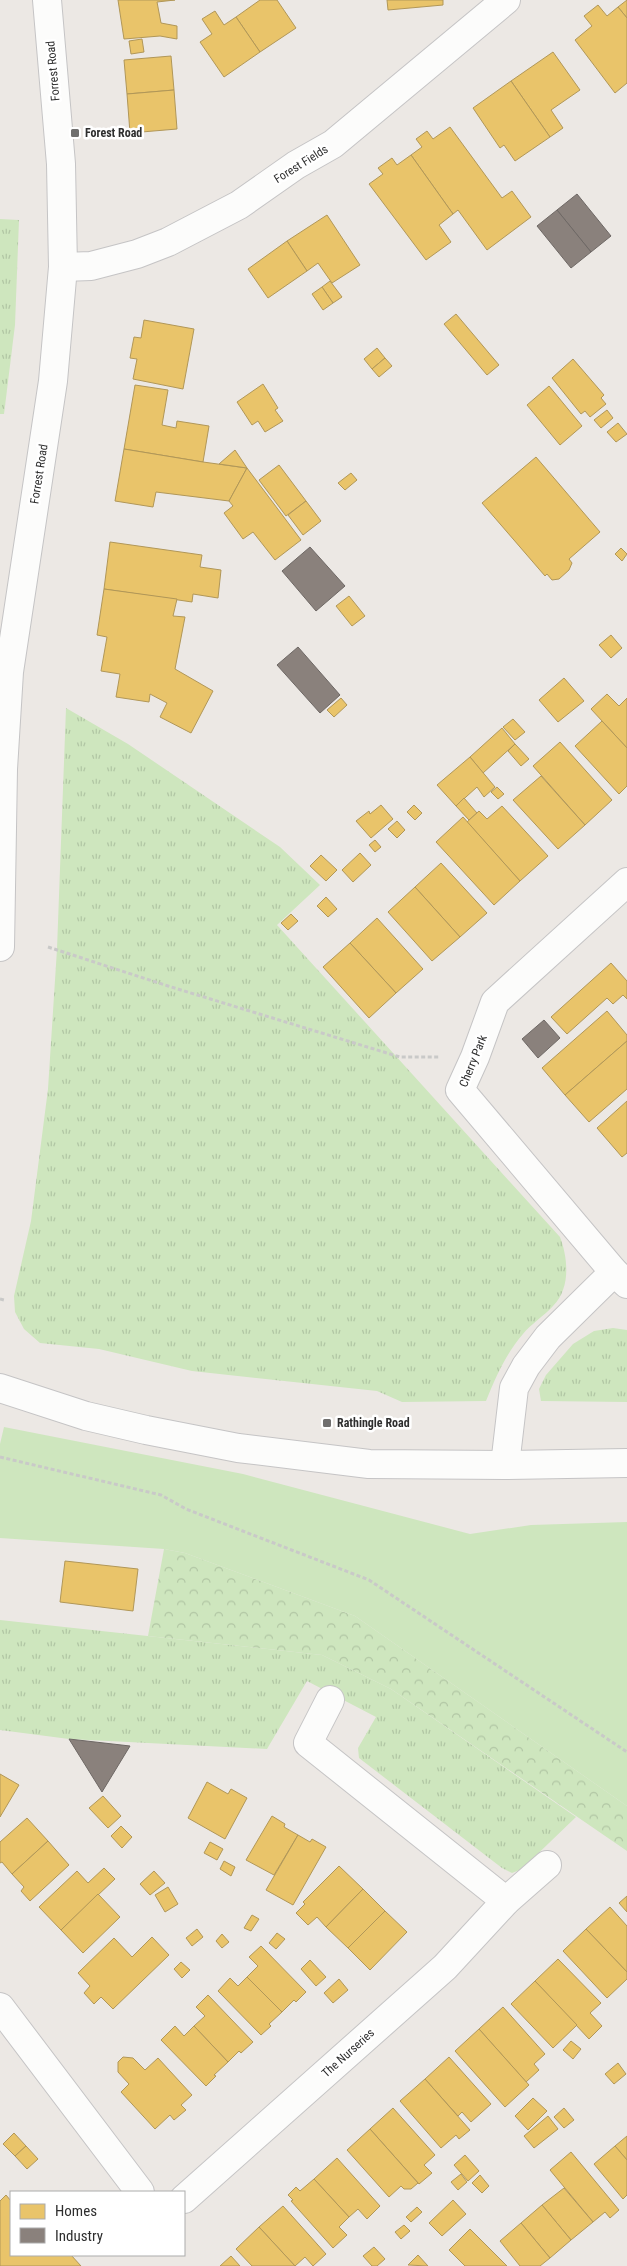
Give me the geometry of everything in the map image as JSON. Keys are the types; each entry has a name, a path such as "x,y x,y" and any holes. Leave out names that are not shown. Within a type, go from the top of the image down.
{"street":[{"name":"Forrest Road","path":"0,947 3,769 9,672 53,381 63,267 61,164 47,0"},
{"name":"Forest Fields","path":"63,267 92,266 137,254 168,242 239,205 296,165 333,144 506,0"},
{"name":"Cherry Park","path":"505,1465 514,1388 526,1366 548,1336 621,1278 460,1090 475,1057 495,1002 627,882"},
{"path":"0,1388 86,1416 238,1448 369,1464 505,1465 627,1463"},
{"path":"330,1700 308,1742 506,1901"},
{"name":"The Nurseries","path":"185,2198 446,1967 506,1901 547,1865"},
{"path":"0,2007 139,2191"}],"path":[{"path":"48,947 400,1057 475,1057"},
{"path":"0,1457 161,1495 186,1509 369,1580 627,1752"}],"green space":[{"path":"0,219 19,220 15,325 4,414 0,414"},
{"path":"66,708 128,744 280,847 320,885 277,925 560,1237 566,1263 563,1291 553,1306 526,1330 511,1350 497,1375 486,1401 402,1402 377,1391 192,1371 99,1349 40,1343 24,1329 15,1312 14,1296 31,1221 48,1089 57,949"},
{"path":"613,1328 627,1330 627,1402 541,1401 539,1389 546,1375 573,1344 594,1331"},
{"path":"4,1427 243,1474 470,1534 531,1525 627,1522 627,1806 355,1616 185,1553 164,1549 0,1538 0,1444"},
{"path":"164,1549 185,1553 355,1616 627,1806 627,1851 391,1689 322,1655 148,1636"},
{"path":"0,1620 322,1655 391,1689 576,1817 522,1869 512,1873 502,1868 359,1758 358,1748 376,1717 307,1681 267,1749 69,1739 0,1730"}],"building: Homes":[{"path":"118,0 175,0 157,2 161,23 177,26 177,39 160,36 124,39"},
{"path":"260,0 277,0 296,28 260,52 236,17"},
{"path":"387,0 443,0 443,5 388,10"},
{"path":"627,0 627,18 618,7"},
{"path":"598,5 607,16 618,7 627,18 627,83 615,93 575,40 592,26 584,16"},
{"path":"215,11 224,25 236,17 260,52 224,77 200,42 212,34 202,19"},
{"path":"142,39 144,52 131,54 129,41"},
{"path":"553,52 580,90 551,110 563,128 550,137 511,81"},
{"path":"171,56 174,90 127,94 124,60"},
{"path":"511,81 550,137 515,161 504,145 500,148 473,108"},
{"path":"174,90 177,129 130,133 127,94"},
{"path":"450,127 502,198 512,191 531,217 487,250 458,210 453,214 411,155 422,147 416,139 427,131 433,139"},
{"path":"411,155 453,214 439,225 451,242 426,260 369,184 383,174 378,168 392,158 397,165"},
{"path":"327,215 360,265 332,283 318,263 307,271 287,241"},
{"path":"287,241 307,271 268,298 248,269"},
{"path":"330,281 342,297 333,303 322,287"},
{"path":"322,287 333,303 323,310 312,294"},
{"path":"456,314 499,365 487,375 444,324"},
{"path":"144,320 194,329 183,389 133,379 137,359 130,358 134,337 141,338"},
{"path":"377,348 385,358 372,369 364,359"},
{"path":"385,358 392,366 379,377 372,369"},
{"path":"573,359 604,395 601,398 606,404 590,417 585,411 581,414 552,378"},
{"path":"263,384 278,408 275,410 283,421 265,432 258,421 252,425 237,402"},
{"path":"135,385 168,390 162,425 176,428 177,421 209,426 203,462 124,449"},
{"path":"549,386 582,426 560,445 527,405"},
{"path":"607,410 613,418 601,428 594,420"},
{"path":"618,423 627,434 616,442 607,432"},
{"path":"124,449 247,468 229,501 156,492 153,507 115,501"},
{"path":"235,450 247,468 219,464"},
{"path":"536,457 600,532 569,559 572,563 569,570 559,579 552,580 547,574 545,576 482,503"},
{"path":"279,465 306,501 286,516 259,480"},
{"path":"247,468 301,540 275,560 253,532 243,539 224,513 233,506 229,501"},
{"path":"351,473 357,480 345,490 338,483"},
{"path":"306,501 321,521 303,535 288,515"},
{"path":"110,542 202,555 200,567 221,570 218,598 193,594 192,602 104,589"},
{"path":"621,548 627,554 622,561 615,554"},
{"path":"104,589 177,599 173,616 185,617 175,669 213,691 191,733 160,717 167,703 150,694 149,702 116,697 120,674 101,671 107,637 97,635"},
{"path":"349,596 365,616 352,626 336,606"},
{"path":"611,635 622,648 611,658 599,645"},
{"path":"564,678 584,701 558,722 539,700"},
{"path":"607,694 619,706 627,698 627,748 591,709"},
{"path":"341,698 347,705 334,717 327,710"},
{"path":"513,719 525,732 515,740 503,727"},
{"path":"602,721 627,748 627,786 619,794 575,746"},
{"path":"502,728 515,744 483,773 470,757"},
{"path":"560,742 612,800 585,825 533,766"},
{"path":"515,744 529,759 521,766 508,751"},
{"path":"470,757 495,787 484,797 477,787 456,806 437,785"},
{"path":"541,776 585,825 558,849 513,800"},
{"path":"497,787 504,794 498,799 491,792"},
{"path":"464,798 477,813 469,820 456,806"},
{"path":"381,805 393,819 371,838 356,821 369,811 370,814"},
{"path":"414,805 422,813 415,820 407,812"},
{"path":"502,806 548,856 520,881 467,822 479,811 487,819"},
{"path":"463,817 520,881 494,905 436,842"},
{"path":"397,821 405,830 397,838 388,829"},
{"path":"375,840 381,847 375,852 369,845"},
{"path":"360,853 371,865 353,882 342,870"},
{"path":"321,855 337,870 326,881 310,866"},
{"path":"441,863 487,913 460,937 415,887"},
{"path":"415,887 460,937 432,961 388,912"},
{"path":"326,897 337,909 328,917 317,906"},
{"path":"291,914 298,921 288,930 281,923"},
{"path":"377,918 423,969 396,993 350,943"},
{"path":"350,943 396,993 369,1018 323,967"},
{"path":"611,963 627,981 627,999 623,995 613,1004 607,998 567,1034 551,1017"},
{"path":"607,1011 627,1035 627,1041 565,1095 542,1068"},
{"path":"627,1041 627,1089 589,1122 565,1095"},
{"path":"627,1101 627,1153 622,1157 597,1128"},
{"path":"65,1561 138,1569 133,1611 60,1602"},
{"path":"0,1774 19,1785 0,1817"},
{"path":"207,1782 228,1794 231,1789 247,1798 225,1839 188,1818"},
{"path":"103,1796 121,1816 108,1828 89,1808"},
{"path":"272,1816 285,1824 284,1827 298,1835 274,1875 246,1860"},
{"path":"27,1818 48,1841 12,1874 2,1862 0,1863 0,1842"},
{"path":"121,1826 132,1837 122,1848 111,1836"},
{"path":"298,1835 310,1842 312,1839 326,1847 293,1905 266,1890"},
{"path":"48,1841 69,1865 30,1901 21,1891 24,1887 12,1874"},
{"path":"210,1842 223,1849 217,1860 204,1853"},
{"path":"224,1861 235,1867 231,1876 220,1869"},
{"path":"339,1866 363,1889 326,1927 317,1917 308,1925 296,1913 305,1904 303,1902"},
{"path":"104,1868 115,1879 61,1930 39,1907 77,1871 88,1883"},
{"path":"154,1871 165,1883 150,1895 140,1884"},
{"path":"168,1887 178,1904 165,1912 155,1895"},
{"path":"363,1889 385,1911 348,1948 326,1927"},
{"path":"98,1894 120,1917 83,1953 61,1930"},
{"path":"627,1896 627,1912 619,1903"},
{"path":"610,1907 627,1926 627,1972 586,1929"},
{"path":"385,1911 407,1932 370,1970 348,1948"},
{"path":"252,1915 259,1919 251,1931 244,1928"},
{"path":"197,1929 203,1937 192,1946 186,1938"},
{"path":"586,1929 627,1972 627,1979 607,1998 563,1951"},
{"path":"277,1933 285,1939 276,1949 269,1943"},
{"path":"222,1934 229,1942 222,1948 216,1941"},
{"path":"152,1937 169,1955 113,2009 101,1997 94,2004 84,1993 90,1986 78,1973 114,1938 132,1957"},
{"path":"261,1946 306,1992 296,2002 294,2000 282,2012 247,1977 258,1966 249,1957"},
{"path":"558,1959 601,2003 590,2013 602,2026 589,2039 535,1981"},
{"path":"310,1960 326,1977 316,1986 301,1969"},
{"path":"181,1962 190,1970 182,1978 174,1969"},
{"path":"247,1977 282,2012 269,2024 271,2026 261,2035 218,1991 230,1978 238,1986"},
{"path":"339,1979 348,1990 333,2003 324,1993"},
{"path":"535,1981 577,2025 553,2048 511,2004"},
{"path":"208,1995 253,2042 241,2053 239,2051 228,2062 194,2026 205,2016 196,2007"},
{"path":"503,2007 545,2054 534,2064 539,2070 526,2082 479,2029"},
{"path":"175,2026 184,2036 194,2026 228,2062 214,2075 216,2076 206,2086 161,2040"},
{"path":"479,2029 529,2085 505,2107 455,2051"},
{"path":"571,2041 581,2049 573,2059 563,2050"},
{"path":"123,2057 133,2058 145,2070 158,2058 192,2095 181,2105 186,2110 174,2120 170,2115 155,2129 121,2092 129,2084 118,2072 118,2062"},
{"path":"449,2057 491,2104 471,2122 462,2112 458,2116 425,2079"},
{"path":"618,2063 626,2074 614,2084 605,2074"},
{"path":"425,2079 470,2130 459,2139 456,2135 441,2148 400,2101"},
{"path":"533,2098 547,2111 528,2130 515,2116"},
{"path":"393,2108 435,2155 424,2165 432,2173 419,2184 370,2129"},
{"path":"564,2108 574,2120 564,2128 554,2117"},
{"path":"548,2116 558,2129 534,2148 524,2136"},
{"path":"370,2129 418,2183 411,2189 404,2189 401,2186 389,2197 347,2150"},
{"path":"14,2133 26,2146 15,2156 3,2144"},
{"path":"627,2136 627,2160 615,2146"},
{"path":"26,2146 38,2159 27,2169 15,2156"},
{"path":"615,2146 627,2160 627,2195 623,2199 594,2164"},
{"path":"571,2152 619,2210 610,2218 605,2212 593,2222 550,2170"},
{"path":"465,2155 479,2171 468,2181 454,2165"},
{"path":"337,2158 380,2206 367,2219 358,2209 349,2217 314,2179"},
{"path":"461,2174 467,2182 458,2190 451,2182"},
{"path":"480,2175 489,2186 482,2193 472,2183"},
{"path":"314,2179 349,2217 339,2227 347,2235 333,2248 291,2201 293,2200 288,2195 296,2187 300,2191"},
{"path":"564,2188 593,2222 571,2240 542,2205"},
{"path":"6,2195 10,2200 10,2256 72,2256 81,2266 0,2266 0,2201"},
{"path":"453,2200 466,2214 442,2236 429,2223"},
{"path":"542,2205 571,2240 550,2258 521,2223"},
{"path":"283,2206 326,2254 313,2266 305,2257 295,2266 259,2227"},
{"path":"417,2207 422,2212 411,2222 406,2217"},
{"path":"521,2223 550,2258 540,2266 520,2266 500,2241"},
{"path":"404,2225 410,2231 401,2239 395,2232"},
{"path":"259,2227 295,2266 252,2266 236,2249"},
{"path":"470,2229 507,2266 465,2266 449,2250"},
{"path":"374,2247 385,2259 377,2266 372,2266 363,2256"},
{"path":"418,2255 428,2266 408,2265"},
{"path":"231,2256 240,2266 220,2266"}],"building: Industry":[{"path":"577,194 611,236 591,252 557,210"},
{"path":"557,210 591,252 571,268 537,226"},
{"path":"310,547 345,586 316,611 282,571"},
{"path":"298,647 340,695 320,713 277,665"},
{"path":"544,1020 560,1038 538,1058 522,1039"},
{"path":"69,1739 130,1746 102,1792"}],"place":[{"name":"Forest Road","path":"75,133"},
{"name":"Rathingle Road","path":"327,1423"}]}
